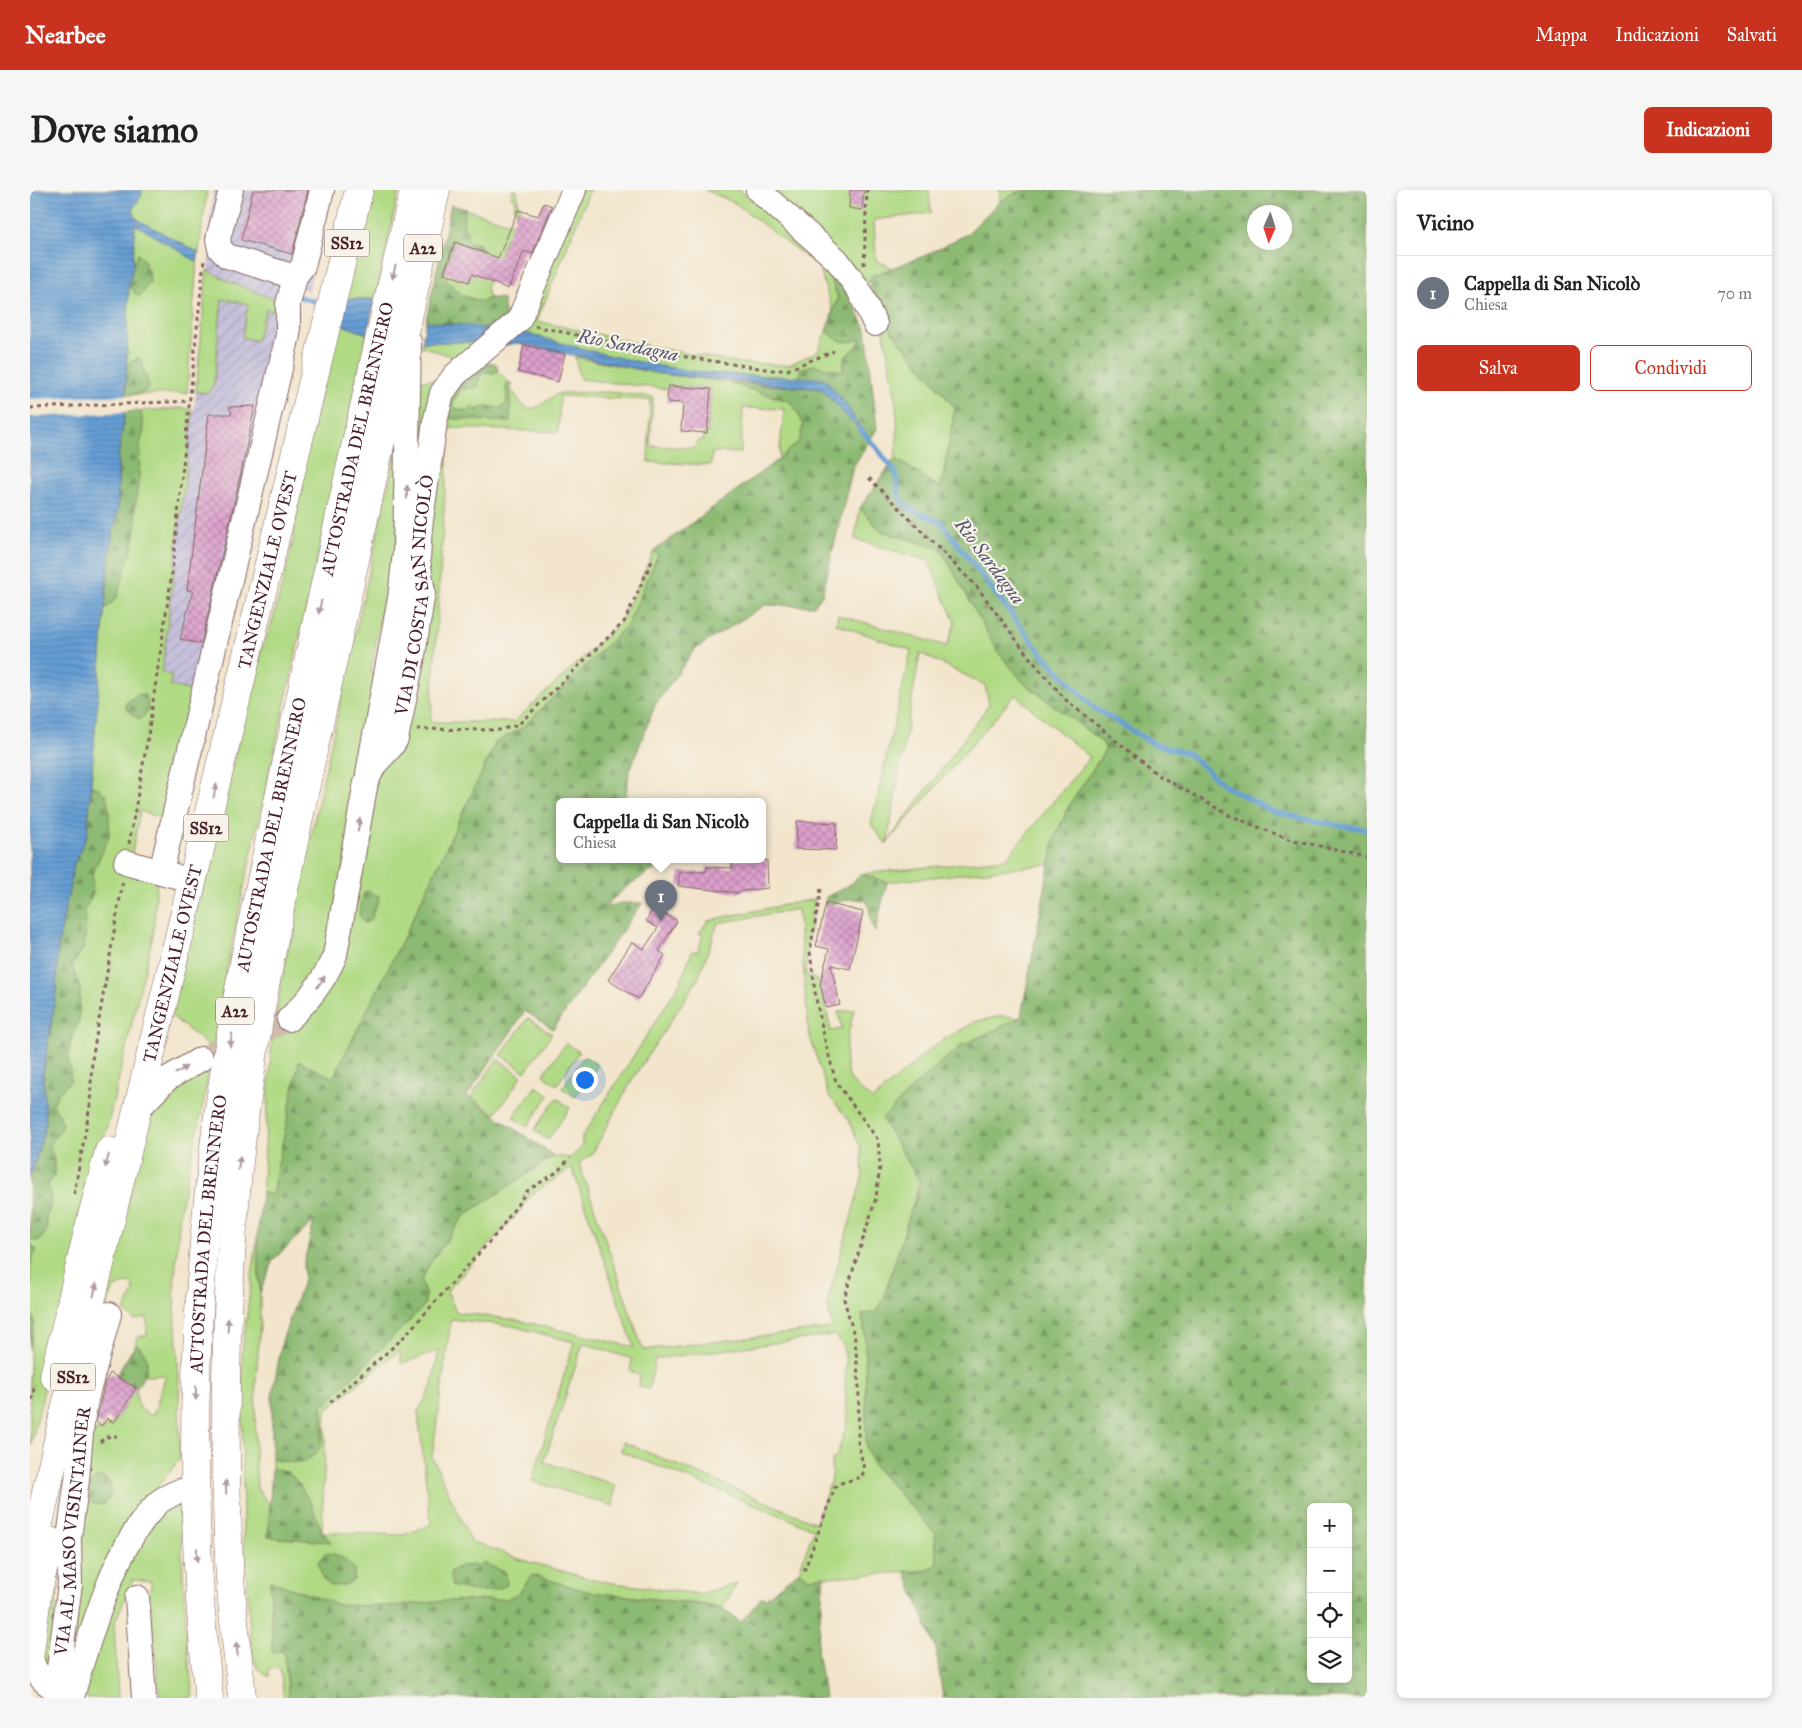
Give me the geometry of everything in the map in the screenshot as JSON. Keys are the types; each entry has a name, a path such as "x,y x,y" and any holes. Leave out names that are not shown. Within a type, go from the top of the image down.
{"highway":[{"name":"TANGENZIALE OVEST","path":"30,1562 138,1109 323,306 342,190"},
{"name":"TANGENZIALE OVEST","path":"30,1478 109,1150 168,874 323,306 359,190"},
{"name":"AUTOSTRADA DEL BRENNERO","path":"242,1698 229,1564 225,1438 230,1275 236,1190 263,997 397,341 399,304 414,190"},
{"name":"AUTOSTRADA DEL BRENNERO","path":"399,304 436,190"},
{"name":"AUTOSTRADA DEL BRENNERO","path":"209,1698 198,1564 196,1384 202,1264 217,1122 240,984 327,575 397,341"},
{"path":"30,1652 37,1595 64,1483 63,1418"}],"street":[{"path":"231,190 218,239 220,249 227,256 285,274 293,279"},
{"path":"126,862 168,874 288,335 288,304 294,284 293,279 303,266 322,190"},
{"name":"VIA DI COSTA SAN NICOLÒ","path":"289,1019 321,984 335,955 366,782 379,760 391,747 397,734 412,661 423,592 418,560 419,534 438,407 442,393 455,375 506,332 574,190"},
{"path":"758,190 837,260 857,288 875,324"},
{"path":"379,760 396,665 405,599 397,341"},
{"path":"366,782 400,598 405,552"},
{"path":"138,1109 167,1079 186,1066 201,1059"},
{"name":"VIA AL MASO VISINTAINER","path":"64,1696 59,1668 70,1584 69,1538 82,1422 87,1394 109,1314"},
{"path":"64,1696 78,1674 109,1582 129,1542 154,1507 180,1491"},
{"path":"137,1597 144,1698"},
{"name":"VIA AL MASO VISINTAINER","path":"30,1652 32,1664 37,1673 46,1683 64,1696"}],"path":[{"path":"857,288 864,281 868,190"},
{"path":"73,1199 90,1106 92,1060 147,742 172,573 204,257"},
{"path":"506,332 583,338 659,353 772,370 787,370 834,351"},
{"path":"30,408 190,401"},
{"path":"869,478 977,587 1029,657 1066,700 1158,775 1229,816 1285,838 1367,857"},
{"path":"397,734 451,728 501,730 519,724 624,622 652,561"},
{"path":"804,1570 835,1487 841,1483 862,1478 864,1469 858,1442 859,1387 854,1339 844,1299 876,1198 880,1166 878,1140 836,1082 824,1041 810,951 821,889"},
{"path":"330,1402 401,1340 498,1232 527,1191 557,1172 570,1158"},
{"path":"30,1408 36,1380"}],"shaded area":[{"path":"214,190 332,190 308,291 299,288 294,307 300,310 182,799 162,673 196,392 210,251 208,235"}],"green space":[{"path":"142,190 207,190 196,273 187,393 126,395 129,286 134,238 133,208 141,197"},
{"path":"369,190 399,190 375,299 343,299"},
{"path":"513,190 517,190 521,221 515,217 517,210 514,209 516,199 511,197"},
{"path":"581,190 590,190 537,321 668,350 741,363 789,365 818,351 826,331 835,337 847,341 862,338 856,348 844,358 843,371 814,365 800,369 800,377 720,374 684,370 613,357 519,331"},
{"path":"705,190 740,190 823,258 838,298 833,312 819,267 735,203"},
{"path":"768,190 929,190 931,213 874,220 876,260 892,268 873,275 869,282 864,281"},
{"path":"999,190 1016,190 1016,194 1000,201"},
{"path":"1022,190 1367,190 1367,1698 943,1698 936,1649 905,1571 924,1571 932,1568 937,1562 935,1533 873,1464 866,1446 865,1333 862,1314 877,1312 884,1297 920,1182 882,1119 919,1081 961,1046 1021,1017 1054,840 1069,806 1106,749 1102,742 1024,683 998,652 941,549 881,531 860,508 895,458 941,488 955,408 882,319 869,282 873,275 924,256 967,234 1000,201"},
{"path":"451,205 520,226 506,238 486,288 489,298 482,302 463,296 440,278"},
{"path":"451,205 466,209 463,222 468,234 467,240 481,245 483,252 455,242 441,278 446,279 463,296 482,302 489,298 503,299 506,320 494,329 426,321"},
{"path":"138,254 145,261 145,268 149,271 150,282 140,296 137,296 129,284 133,265"},
{"path":"823,258 844,286 866,329 877,429 853,467 822,595 814,606 765,605 695,649 655,705 629,773 626,798 556,798 556,863 660,863 661,865 629,885 602,908 622,903 642,903 553,1029 525,1011 467,1096 554,1156 465,1215 430,1263 421,1281 426,1296 424,1306 322,1407 323,1431 317,1452 299,1462 279,1461 272,1458 272,1397 282,1341 304,1279 303,1266 314,1221 273,1260 260,1293 257,1238 262,1193 272,1194 299,1061 333,1078 407,931 496,742 522,728 628,624 658,555 654,551 779,459 799,441 803,426 791,402 728,382 822,389 843,413 825,380 800,377 800,369 814,365 843,371 844,358 856,348 861,339 846,342 826,331 838,298"},
{"path":"207,270 228,281 281,302 278,312 266,309 256,341 242,337 248,304 222,299 214,384 208,393 196,392"},
{"path":"882,319 955,408 941,489 895,458 897,440 896,405"},
{"path":"337,323 367,334 241,900 225,978 203,1105 180,1210 174,1289 179,1383 180,1459 146,1501 72,1671 87,1436 114,1423 136,1388 137,1401 142,1410 151,1415 154,1413 166,1375 145,1376 146,1358 136,1344 138,1337 147,1335 147,1317 135,1320 124,1311 134,1291 132,1284 127,1283 114,1288 106,1308 101,1305 148,1123 166,1099 205,1068 208,1045 170,1015 261,652 273,620 289,559 294,535 299,481"},
{"path":"422,342 478,342 459,359 421,346"},
{"path":"139,357 149,387 145,392 126,395 127,365"},
{"path":"575,357 660,374 728,382 791,402 803,426 799,441 779,459 784,409 743,408 741,453 712,452 711,465 648,462 650,400 560,396 558,432 449,428 431,722 514,722 620,623 654,551 658,555 628,624 522,728 496,743 407,931 333,1079 299,1062 272,1194 262,1193 272,1038 282,980 309,844 402,423 394,599 383,598 371,673 379,679 330,937 319,972 284,1009 281,1034 298,1023 318,1003 422,555 445,401 485,358 511,384 511,390 522,404 529,408 538,407 560,393 610,392 653,397 650,446 695,448 696,442 703,440 704,433 707,433 711,389 668,386 668,389 580,379"},
{"path":"491,362 496,364 498,369 495,373 483,372 479,379 479,385 474,388 461,389 453,402 453,406 459,410 467,410 472,406 475,410 488,406 500,408 507,403 506,385 507,383 511,384 510,422 442,418 458,387"},
{"path":"443,379 416,504 418,381"},
{"path":"185,408 193,411 162,673 172,675 170,686 199,692 168,820 140,811 131,858 157,879 153,935 30,1449 30,1178 46,1124 43,1075 56,993 58,945 66,900 87,835 109,555 118,508 125,412"},
{"path":"141,411 144,431 140,444 139,477 135,507 136,527 133,545 117,597 105,610 109,555 118,508 118,457 125,412"},
{"path":"860,508 881,531 941,549 998,652 1102,742 1106,749 1069,806 1054,840 1051,864 887,882 861,874 1006,859 1090,757 1015,695 888,842 989,705 985,685 920,653 886,844 871,824 911,650 836,624 838,615 947,646 955,622 928,561 855,539"},
{"path":"144,694 148,708 140,720 126,709 126,703 136,695"},
{"path":"91,786 99,788 106,795 109,809 109,836 92,875 93,894 84,911 86,925 84,947 72,966 80,988 79,1021 72,1036 68,1057 71,1080 58,1094 53,1104 60,1116 62,1128 49,1144 54,1159 54,1176 48,1183 51,1201 46,1218 47,1230 40,1240 34,1241 30,1237 30,1178 46,1124 43,1075 56,993 58,945 74,864 87,835"},
{"path":"861,874 887,882 875,932 867,901 851,899 826,903 826,897 849,885"},
{"path":"367,891 379,896 372,918 365,924 359,914 364,893"},
{"path":"815,899 807,945 806,974 820,982 831,1031 842,1029 838,1012 854,1010 846,1048 847,1068 854,1084 872,1100 936,1044 977,1021 1001,1016 1021,1018 961,1046 882,1119 920,1182 884,1297 877,1313 862,1315 865,1333 873,1465 935,1533 937,1562 932,1569 924,1571 808,1578 799,1571 814,1529 621,1451 623,1442 816,1523 833,1473 831,1468 832,1460 837,1456 848,1420 845,1390 846,1360 842,1343 834,1335 655,1359 649,1389 639,1387 640,1376 630,1371 632,1359 583,1343 544,1462 615,1485 613,1506 532,1481 574,1342 512,1326 451,1319 432,1457 471,1541 519,1559 598,1581 699,1594 737,1583 722,1609 707,1605 590,1592 272,1652 284,1651 289,1698 284,1698 280,1668 269,1669 269,1677 258,1669 252,1655 243,1528 242,1352 257,1238 260,1326 256,1380 255,1454 257,1488 270,1505 268,1537 330,1541 322,1532 311,1504 289,1473 272,1468 272,1458 278,1461 324,1431 322,1407 424,1306 426,1296 420,1282 430,1263 465,1215 554,1156 570,1158 582,1147 582,1137 680,983 692,951 698,951 703,935 699,933 708,921","holes":["798,909 809,1034 829,1096 849,1120 861,1149 863,1175 827,1303 832,1328 643,1350 579,1163 592,1154 632,1080 698,979 718,923","572,1168 634,1347 516,1320 456,1312 447,1291 521,1210 531,1195","400,1350 401,1364 439,1350 431,1388 418,1412 431,1525 403,1535 322,1532 326,1410"]},
{"path":"528,1018 552,1034 525,1072 501,1055"},
{"path":"566,1043 579,1052 557,1085 543,1075"},
{"path":"584,1056 598,1065 575,1097 562,1088"},
{"path":"497,1059 522,1076 495,1114 471,1097"},
{"path":"536,1086 549,1095 527,1127 513,1117"},
{"path":"557,1098 570,1108 548,1140 534,1130"},
{"path":"31,1244 37,1250 32,1260 30,1271"},
{"path":"30,1271 32,1281 30,1288"},
{"path":"30,1314 33,1315 35,1322 30,1348"},
{"path":"136,1344 145,1355 147,1366 136,1388 116,1376"},
{"path":"272,1468 289,1473 297,1481 311,1503 322,1532 331,1542 268,1537"},
{"path":"98,1477 109,1481 111,1488 111,1494 104,1504 95,1504 86,1499 89,1486"},
{"path":"68,1488 63,1552 47,1674 36,1654 47,1575"},
{"path":"179,1503 187,1643 193,1698 160,1698 149,1593 152,1582 133,1580 114,1624 118,1698 87,1698 80,1689 95,1634 151,1519"},
{"path":"325,1553 335,1554 348,1562 354,1569 354,1580 345,1585 331,1586 323,1579 318,1562"},
{"path":"486,1564 506,1573 507,1585 486,1591 473,1591 452,1586 451,1571 461,1566"},
{"path":"799,1571 808,1578 824,1576 817,1651 825,1698 289,1698 284,1651 272,1652 270,1581 339,1605 389,1606 445,1601 507,1599 519,1593 532,1575 590,1592 707,1605 722,1609 741,1622 762,1597 766,1598"}],"water":[{"path":"30,190 142,190 141,197 133,208 135,218 198,252 197,262 135,224 133,265 129,284 125,412 118,457 118,508 109,555 87,835 74,864 58,945 56,993 43,1075 46,1124 30,1178"},
{"path":"343,299 375,299 367,334 337,323"},
{"path":"426,321 494,329 478,342 422,342"},
{"path":"519,331 611,356 682,370 721,374 825,379 845,403 864,434 822,389 660,374 517,343 501,346"}],"pier":[{"path":"128,395 128,412 30,417 30,399"}],"building":[{"path":"253,190 308,190 292,254 241,240"},
{"path":"850,190 864,190 862,210 849,208"},
{"path":"544,203 552,206 532,254 524,251 508,289 472,274 469,282 444,273 455,242 498,258 518,210 538,216"},
{"path":"524,345 565,354 558,382 518,372"},
{"path":"668,386 711,389 707,433 681,431 683,403 667,402"},
{"path":"255,406 201,644 180,639 193,591 187,590 209,414 232,414 229,407"},
{"path":"797,821 837,823 836,850 796,849"},
{"path":"767,860 768,888 739,893 678,886 680,872 706,872 707,867 732,868 732,863 766,863"},
{"path":"826,903 863,912 850,969 831,965 840,1005 826,1008 820,984 829,949 816,946"},
{"path":"654,907 677,921 659,951 665,955 638,999 608,980 632,942 644,949 658,928 646,921"},
{"path":"110,1373 136,1388 114,1423 107,1418 102,1426 96,1422 105,1382"}],"waterway":[{"name":"Rio Sardagna","path":"300,297 323,304"},
{"name":"Rio Sardagna","path":"860,429 896,473 899,497 910,509 941,522 1037,648 1093,707 1154,744 1189,754 1223,785 1274,812 1336,825 1367,829"}],"tunnel":[{"path":"201,1059 289,1019"}],"place":[{"name":"Cappella di San Nicolò","path":"661,921"}]}
